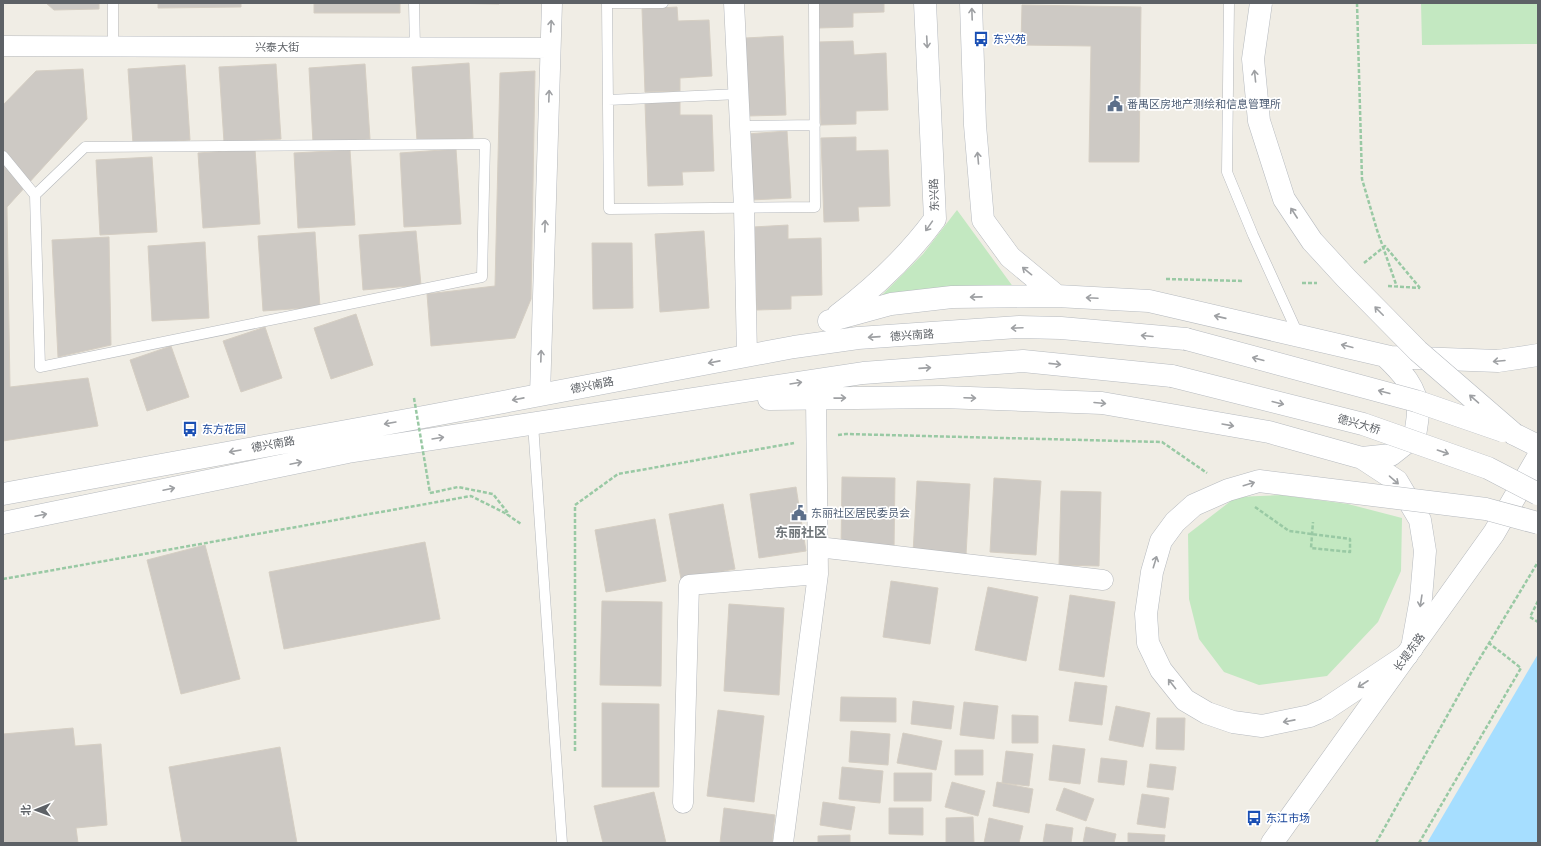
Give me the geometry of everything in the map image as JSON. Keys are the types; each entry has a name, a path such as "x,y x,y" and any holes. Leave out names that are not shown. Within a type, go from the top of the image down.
{"main road":[{"name":"东兴路","path":"794,347 856,301 896,266 921,238 935,219 925,3"},
{"path":"971,3 975,125 983,220 1010,257 1057,296"},
{"path":"1261,3 1253,59 1259,121 1284,199 1312,241 1418,351 1514,434 1538,446"},
{"path":"830,321 891,304 952,298 1057,296 1149,300 1298,334 1385,356 1498,361 1535,358"},
{"name":"德兴南路","path":"3,494 794,347 858,338 1019,327 1061,328 1186,339 1416,401 1514,434"},
{"path":"1362,458 1391,456 1415,436 1418,412 1414,391 1395,365 1385,356"},
{"name":"德兴南路","path":"3,523 348,452 863,373 1024,360 1172,376"},
{"name":"德兴大桥","path":"1172,376 1363,424 1488,468 1538,494"},
{"path":"689,400 942,397 1102,403 1269,432 1362,458 1397,481 1420,520 1425,551 1421,598 1409,652 1326,709 1310,716 1262,726 1233,722 1207,713 1185,700 1161,670 1148,643 1146,614 1152,572 1161,541 1176,522 1194,505 1228,490 1259,481 1486,509 1538,523"},
{"name":"长堤东路","path":"1272,843 1494,533 1538,457"}],"street":[{"path":"540,395 552,3"},
{"path":"734,3 744,207 747,356"},
{"name":"兴泰大街","path":"3,46 550,48"},
{"path":"783,843 818,574 816,398"},
{"path":"818,547 1103,580"},
{"path":"683,803 690,585 818,574"}],"lane":[{"path":"113,3 113,46"},
{"path":"414,3 415,48"},
{"path":"663,3 607,4 609,208 816,207 814,3"},
{"path":"1229,3 1227,172 1253,235 1298,334"},
{"path":"608,100 739,94"},
{"path":"740,126 815,125"},
{"path":"3,156 35,195 40,367 482,277 485,144 85,147 35,195"},
{"path":"533,424 562,843"}],"path":[{"path":"1357,3 1362,179 1376,230 1397,287"},
{"path":"1368,268 1364,263 1385,246 1420,288"},
{"path":"1164,279 1244,281"},
{"path":"1382,283 1387,288"},
{"path":"414,398 430,493 458,487 493,494 508,514"},
{"path":"3,579 471,496 508,514 522,524 522,532"},
{"path":"1289,531 1296,532 1304,533 1312,534 1320,535 1350,539 1350,552 1311,548 1311,542 1312,535 1312,529 1313,522"},
{"path":"1376,843 1471,673 1538,562"},
{"path":"1538,601 1530,617 1538,622"},
{"path":"1420,843 1521,668 1490,643"}],"green space":[{"path":"1421,3 1538,3 1538,44 1422,45"},
{"path":"957,210 1014,288 879,298 923,254"},
{"path":"1281,495 1348,504 1402,518 1401,571 1378,622 1327,676 1259,685 1224,672 1199,639 1189,599 1188,534 1236,497"}],"water":[{"path":"1538,654 1538,843 1427,843"}],"building":[{"path":"46,3 99,3 99,9 54,10"},
{"path":"158,3 241,3 241,7 158,8"},
{"path":"314,3 400,3 400,13 314,13"},
{"path":"443,3 499,3 499,4"},
{"path":"817,3 884,3 884,12 853,13 853,27 818,28"},
{"name":"番禺区房地产测绘和信息管理所","path":"1022,5 1141,7 1139,162 1089,162 1091,46 1021,45"},
{"path":"677,7 678,21 709,20 712,76 680,78 680,91 645,92 642,9"},
{"path":"783,36 786,115 748,116 745,38"},
{"path":"853,41 854,55 886,53 888,110 856,111 856,124 821,125 818,42"},
{"path":"469,63 473,138 417,141 412,67"},
{"path":"276,64 281,139 224,142 219,67"},
{"path":"365,64 370,139 313,143 309,68"},
{"path":"185,65 190,140 133,144 128,69"},
{"path":"83,69 87,119 7,207 10,387 88,378 98,426 3,441 3,105 36,71"},
{"path":"535,71 531,299 515,338 431,346 427,294 495,286 500,73"},
{"path":"680,102 680,115 712,115 714,171 682,172 683,185 648,186 645,103"},
{"path":"787,131 791,198 751,200 747,134"},
{"path":"856,137 856,151 888,150 890,206 858,207 859,221 824,222 821,138"},
{"path":"255,149 260,224 203,228 198,153"},
{"path":"456,149 461,224 404,227 400,153"},
{"path":"350,150 355,225 298,228 294,153"},
{"path":"152,157 157,232 100,235 96,160"},
{"path":"788,225 788,239 821,238 822,295 791,296 791,309 757,310 753,227"},
{"path":"416,231 421,285 363,290 359,235"},
{"path":"704,231 709,308 660,312 655,234"},
{"path":"315,232 320,307 263,311 258,236"},
{"path":"109,237 111,345 58,357 52,240"},
{"path":"205,242 209,318 152,321 148,246"},
{"path":"592,243 632,243 633,308 593,309"},
{"path":"356,314 373,365 331,379 314,328"},
{"path":"265,327 282,378 241,392 223,341"},
{"path":"171,346 189,397 147,411 130,360"},
{"path":"842,477 895,478 894,550 841,549"},
{"path":"994,478 1041,481 1036,555 990,552"},
{"path":"917,481 970,484 966,555 913,553"},
{"path":"796,487 806,551 759,558 750,494"},
{"path":"1061,491 1101,492 1099,566 1059,565"},
{"path":"723,504 735,569 681,579 669,514"},
{"path":"655,519 666,581 606,592 595,530"},
{"path":"425,542 440,619 284,649 269,572"},
{"path":"205,545 240,679 181,694 147,560"},
{"path":"891,581 938,588 930,644 883,637"},
{"path":"988,587 1038,597 1026,661 975,650"},
{"path":"1070,595 1115,602 1104,677 1059,670"},
{"path":"602,601 662,602 661,686 600,685"},
{"path":"729,604 784,608 779,695 724,691"},
{"path":"1075,682 1107,686 1102,725 1069,721"},
{"path":"841,697 896,698 896,722 840,721"},
{"path":"913,701 954,706 951,729 911,724"},
{"path":"964,702 998,706 994,739 960,735"},
{"path":"602,703 659,704 659,787 602,787"},
{"path":"1116,706 1150,713 1143,747 1109,740"},
{"path":"718,710 764,716 754,802 707,796"},
{"path":"1012,715 1038,716 1038,743 1012,743"},
{"path":"1157,718 1185,718 1184,750 1156,749"},
{"path":"73,728 75,746 101,744 107,825 76,828 78,843 3,843 3,734"},
{"path":"851,731 890,734 888,765 849,762"},
{"path":"903,733 942,741 936,770 897,763"},
{"path":"1053,745 1085,749 1080,784 1049,780"},
{"path":"280,747 297,843 182,843 169,767"},
{"path":"955,750 983,750 983,775 955,775"},
{"path":"1006,751 1033,754 1029,786 1002,783"},
{"path":"1101,758 1127,761 1124,785 1098,782"},
{"path":"1150,764 1176,767 1173,790 1147,787"},
{"path":"842,767 883,771 880,803 839,799"},
{"path":"894,773 932,773 931,801 894,801"},
{"path":"952,782 985,791 978,816 945,807"},
{"path":"997,782 1033,789 1029,813 993,806"},
{"path":"1064,788 1094,799 1086,821 1056,810"},
{"path":"654,792 666,843 603,843 594,806"},
{"path":"1142,794 1169,798 1165,828 1137,824"},
{"path":"823,802 855,807 851,830 820,825"},
{"path":"724,808 775,815 772,843 720,843"},
{"path":"889,808 923,808 923,835 889,834"},
{"path":"973,817 974,843 946,843 946,818"},
{"path":"989,818 1023,826 1019,843 984,843"},
{"path":"1046,824 1073,828 1071,843 1043,843"},
{"path":"1086,827 1116,834 1114,843 1083,843"},
{"path":"1128,833 1165,835 1164,843 1128,843"},
{"path":"850,835 850,843 818,843 818,836"}],"place":[{"name":"东兴苑","path":"981,39"},
{"name":"番禺区房地产测绘和信息管理所","path":"1115,104"},
{"name":"东方花园","path":"190,429"},
{"name":"东丽社区居民委员会","path":"799,513"},
{"name":"东江市场","path":"1254,818"}],"district":[{"name":"东丽社区","path":"801,532"}]}
